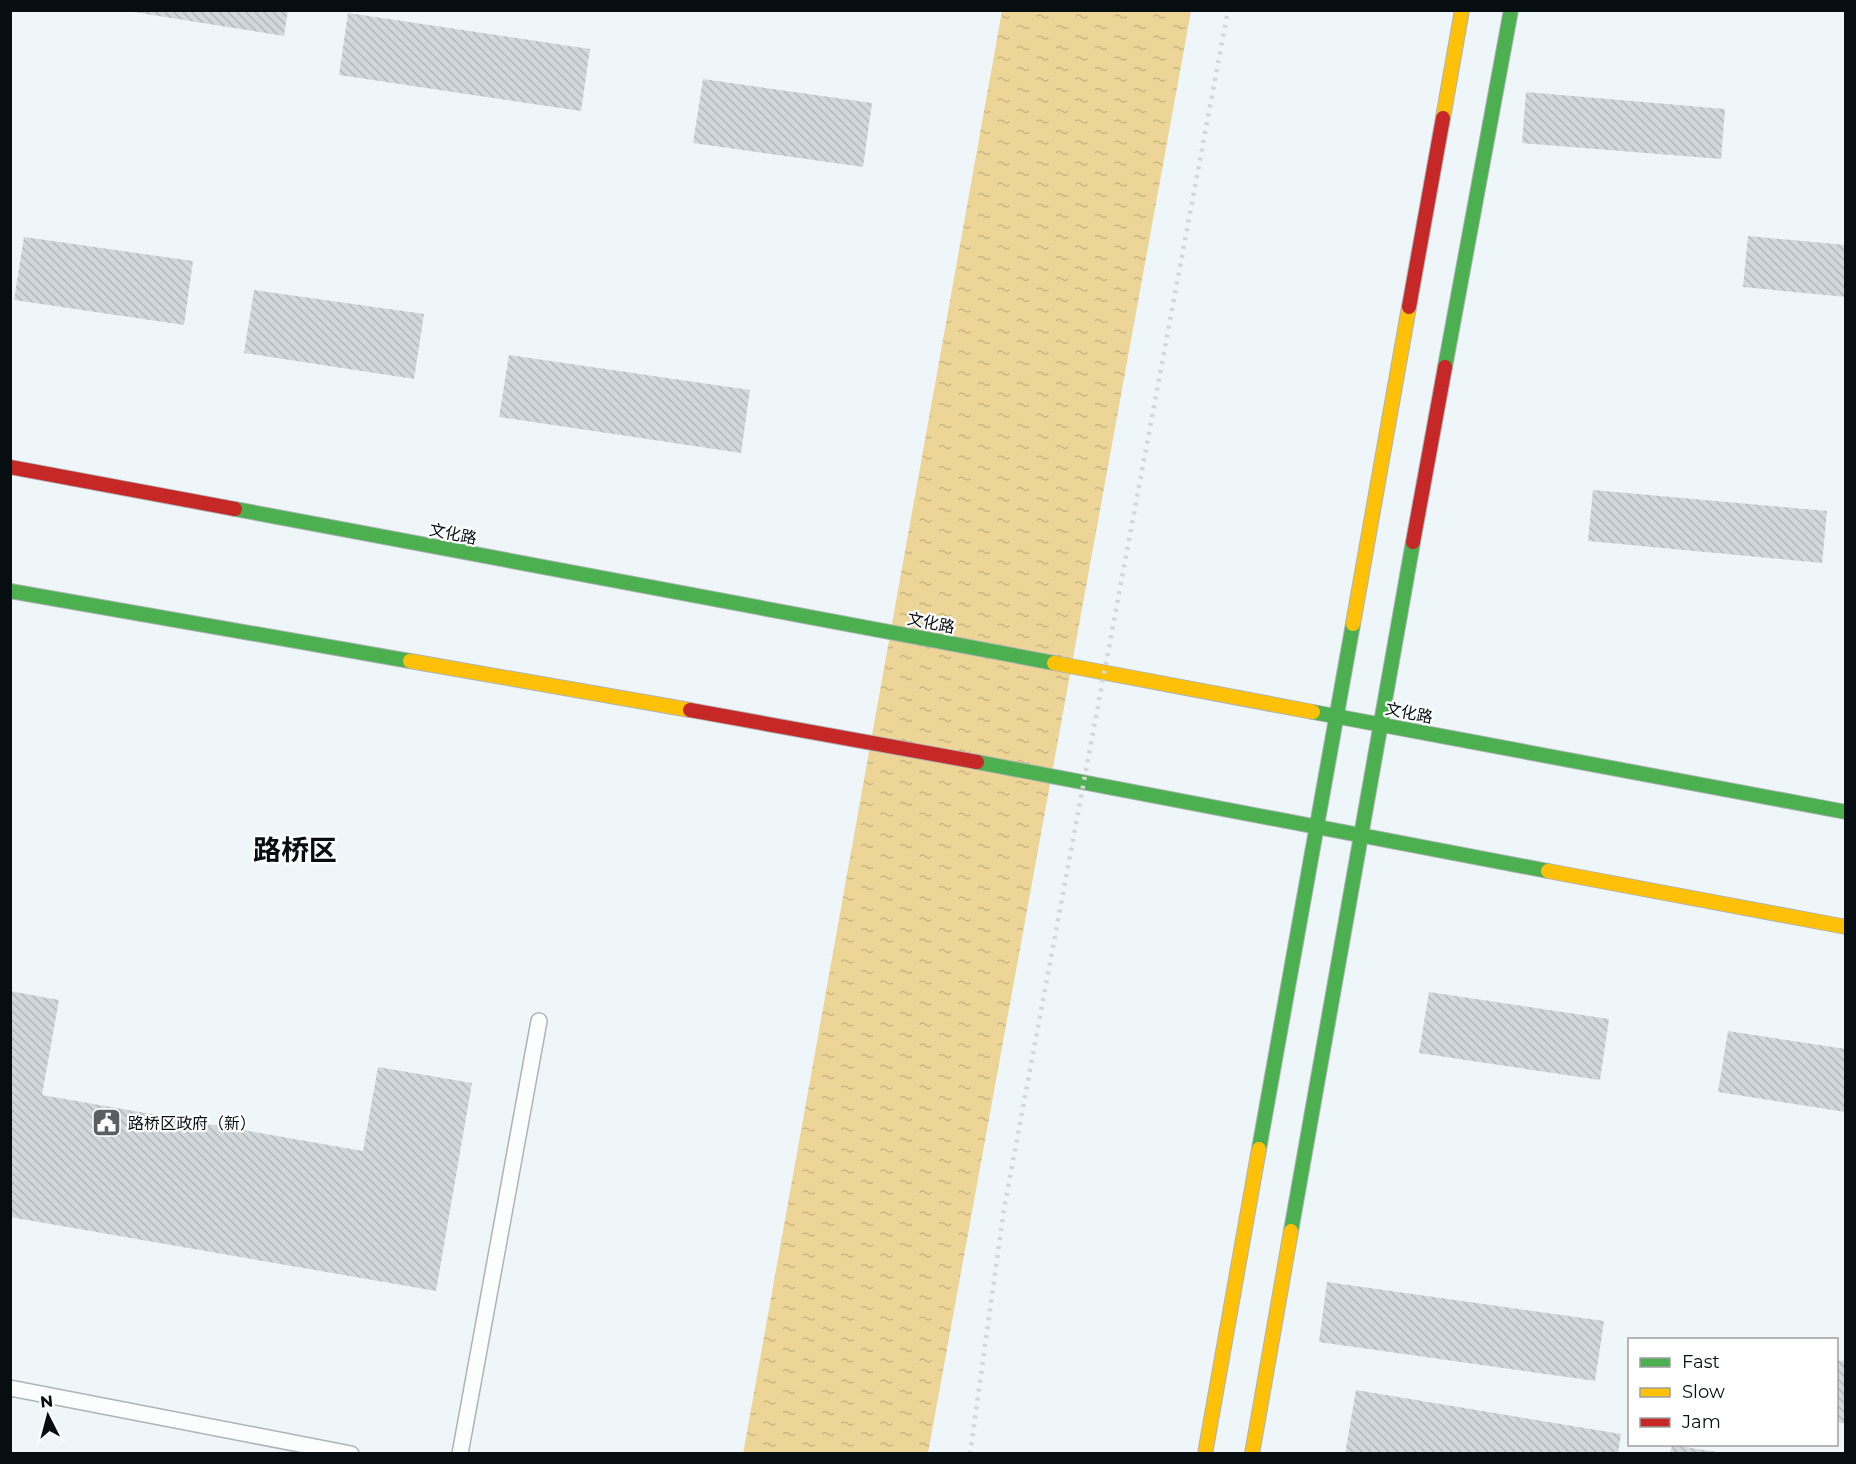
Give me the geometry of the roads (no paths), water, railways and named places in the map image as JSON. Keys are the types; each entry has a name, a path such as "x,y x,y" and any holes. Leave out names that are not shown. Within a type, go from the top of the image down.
{"main road":[{"path":"1205,1454 1462,10"},
{"path":"1252,1454 1360,835 1512,10"},
{"name":"文化路","path":"10,467 1845,812"},
{"path":"10,591 864,741 1845,927"}],"lane":[{"path":"460,1454 539,1021"},
{"path":"10,1388 351,1454"}],"water":[{"path":"1002,11 1191,11 928,1453 743,1454"}],"railway":[{"path":"970,1454 1004,1209 1228,10"}],"place":[{"name":"路桥区政府（新）","path":"107,1123"}],"district":[{"name":"路桥区","path":"295,850"}]}
